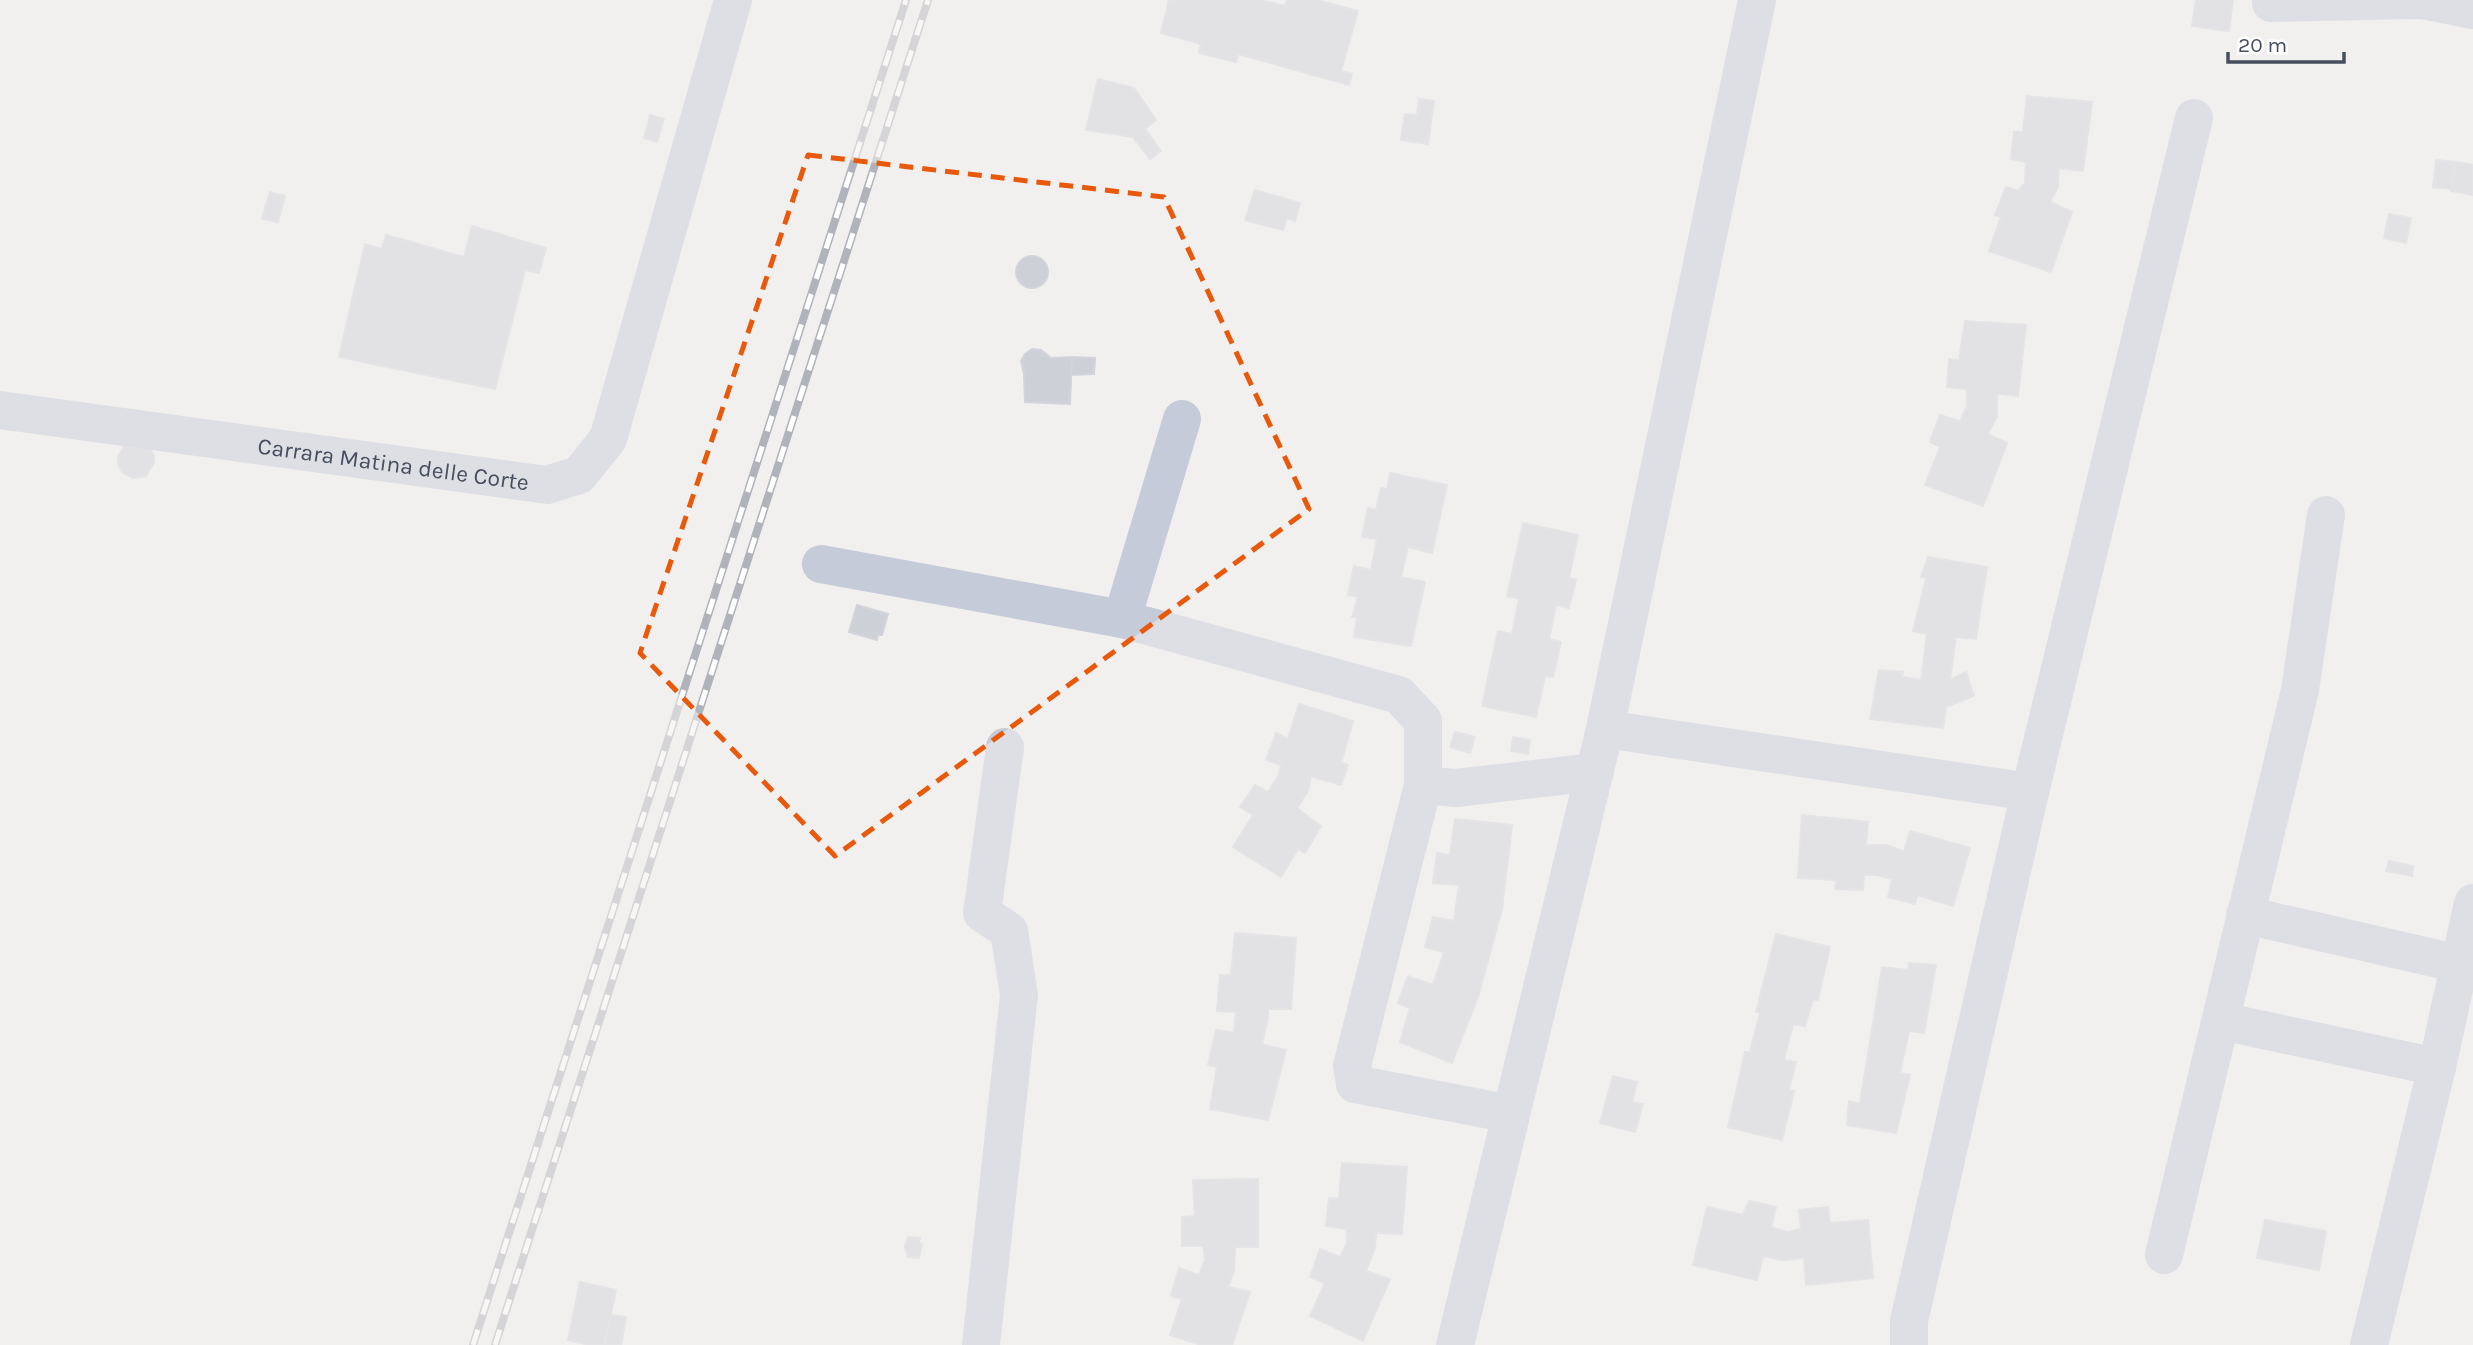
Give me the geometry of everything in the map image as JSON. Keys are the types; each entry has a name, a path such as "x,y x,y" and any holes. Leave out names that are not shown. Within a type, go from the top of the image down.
{"street":[{"name":"Carrara Matina delle Corte","path":"0,410 547,485 579,475 608,439 733,0"},
{"path":"1455,1345 1605,729 1757,0"},
{"path":"2271,3 2416,0"},
{"path":"2422,0 2473,10"},
{"path":"1909,1345 1909,1321 2030,792 2194,118"},
{"path":"1122,619 1182,419"},
{"path":"2164,1255 2300,690 2326,515"},
{"path":"821,564 1122,619 1399,695 1423,721 1423,785 1352,1066 1355,1084 1511,1114"},
{"path":"1605,729 2030,792"},
{"path":"981,1345 1019,995 1009,931 982,912 1004,747"},
{"path":"1423,785 1456,788 1595,772"},
{"path":"2369,1345 2437,1067 2473,903"},
{"path":"2245,915 2460,964"},
{"path":"2221,1021 2437,1067"}],"highlighted area":[{"path":"808,155 1164,197 1309,509 835,856 640,653"}],"building":[{"path":"1169,0 1262,0 1285,6 1287,0 1318,0 1358,11 1341,71 1352,74 1349,85 1238,54 1236,62 1199,53 1201,44 1161,33"},
{"path":"2196,0 2233,0 2229,31 2192,26"},
{"path":"1098,79 1134,88 1156,120 1145,129 1161,151 1150,159 1133,137 1086,130"},
{"path":"2027,96 2092,102 2083,171 2059,168 2058,187 2050,202 2072,212 2051,272 1989,251 2001,217 1995,215 2006,187 2018,191 2025,183 2026,162 2011,159 2014,132 2023,132"},
{"path":"1419,99 1434,101 1428,144 1401,140 1405,114 1417,115"},
{"path":"650,115 664,119 657,142 644,138"},
{"path":"2436,160 2456,162 2451,189 2433,187"},
{"path":"2456,162 2473,165 2473,195 2451,191"},
{"path":"1255,190 1300,203 1295,221 1287,218 1283,230 1245,220"},
{"path":"270,192 285,196 278,222 262,219"},
{"path":"2389,214 2411,218 2406,243 2384,238"},
{"path":"472,226 546,248 539,273 525,270 495,389 339,357 365,244 382,249 386,235 464,257"},
{"path":"1032,256 1043,261 1048,272 1043,283 1032,288 1021,283 1016,272 1021,261"},
{"path":"1965,321 2026,325 2018,396 1997,394 1997,416 1988,434 2007,443 1983,506 1925,485 1940,447 1930,442 1940,415 1960,421 1967,407 1967,389 1947,387 1949,359 1959,360"},
{"path":"1032,349 1041,350 1051,358 1072,357 1070,404 1025,402 1021,361"},
{"path":"1072,357 1095,358 1094,374 1071,375"},
{"path":"124,446 150,448 154,463 146,476 133,478 122,472 118,457"},
{"path":"1390,473 1447,485 1432,553 1408,547 1401,577 1425,582 1411,646 1354,637 1357,617 1352,617 1358,597 1348,595 1354,566 1371,570 1377,539 1362,537 1368,508 1376,510 1381,488 1387,489"},
{"path":"1523,523 1578,535 1569,578 1576,580 1569,608 1556,605 1549,639 1561,642 1553,677 1545,676 1536,717 1482,706 1498,631 1512,634 1519,599 1507,596"},
{"path":"1928,557 1987,567 1976,639 1956,637 1950,680 1966,672 1974,696 1946,707 1943,728 1870,719 1879,670 1903,672 1902,677 1921,680 1927,634 1913,631 1926,578 1921,577"},
{"path":"857,605 888,614 882,635 878,635 877,640 849,632"},
{"path":"1299,704 1353,721 1341,763 1348,765 1341,785 1311,776 1308,791 1297,808 1321,826 1305,853 1298,849 1281,877 1233,847 1253,815 1240,807 1255,785 1268,792 1279,775 1281,765 1266,760 1276,733 1288,739"},
{"path":"1455,732 1475,737 1470,753 1450,747"},
{"path":"1513,737 1530,740 1528,754 1511,751"},
{"path":"1802,815 1868,822 1866,845 1886,845 1904,851 1910,831 1970,848 1953,906 1917,895 1915,904 1888,897 1892,879 1877,875 1864,875 1863,890 1835,889 1836,880 1798,878"},
{"path":"1455,819 1512,825 1502,909 1478,997 1452,1063 1400,1042 1410,1008 1398,1003 1408,976 1433,985 1444,952 1425,947 1433,917 1454,921 1459,885 1433,883 1437,853 1450,855"},
{"path":"2389,861 2413,866 2412,876 2386,871"},
{"path":"1235,933 1296,938 1291,1009 1268,1009 1262,1044 1286,1050 1268,1120 1210,1109 1217,1067 1208,1065 1216,1030 1234,1033 1236,1012 1217,1011 1220,975 1231,975"},
{"path":"1776,934 1830,947 1818,1000 1813,999 1805,1026 1793,1024 1784,1060 1796,1062 1789,1090 1794,1091 1782,1140 1728,1127 1745,1052 1750,1052 1760,1012 1756,1012"},
{"path":"1909,963 1936,965 1924,1033 1909,1031 1900,1073 1910,1075 1896,1133 1847,1125 1849,1101 1860,1104 1882,967 1908,970"},
{"path":"1613,1076 1637,1082 1632,1102 1643,1104 1635,1132 1600,1123"},
{"path":"1342,1163 1407,1167 1402,1234 1376,1233 1375,1248 1366,1271 1390,1279 1363,1341 1310,1316 1325,1283 1310,1277 1320,1249 1340,1257 1347,1243 1346,1229 1326,1226 1329,1198 1339,1199"},
{"path":"1258,1179 1258,1247 1235,1247 1234,1271 1228,1287 1250,1292 1232,1345 1201,1345 1170,1335 1182,1299 1171,1296 1179,1268 1199,1275 1205,1260 1203,1246 1182,1246 1182,1217 1195,1216 1193,1180"},
{"path":"1749,1201 1776,1207 1771,1227 1787,1232 1801,1229 1799,1210 1828,1207 1830,1223 1868,1220 1873,1278 1806,1285 1804,1258 1782,1260 1763,1256 1757,1280 1693,1265 1707,1207 1743,1215"},
{"path":"2265,1220 2326,1231 2319,1270 2257,1258"},
{"path":"908,1237 920,1238 919,1243 922,1244 919,1258 908,1257 905,1247"},
{"path":"580,1282 616,1290 604,1345 568,1340"},
{"path":"611,1315 626,1317 621,1345 604,1345"}],"railway":[{"path":"473,1345 906,0"},
{"path":"495,1345 928,0"}]}
